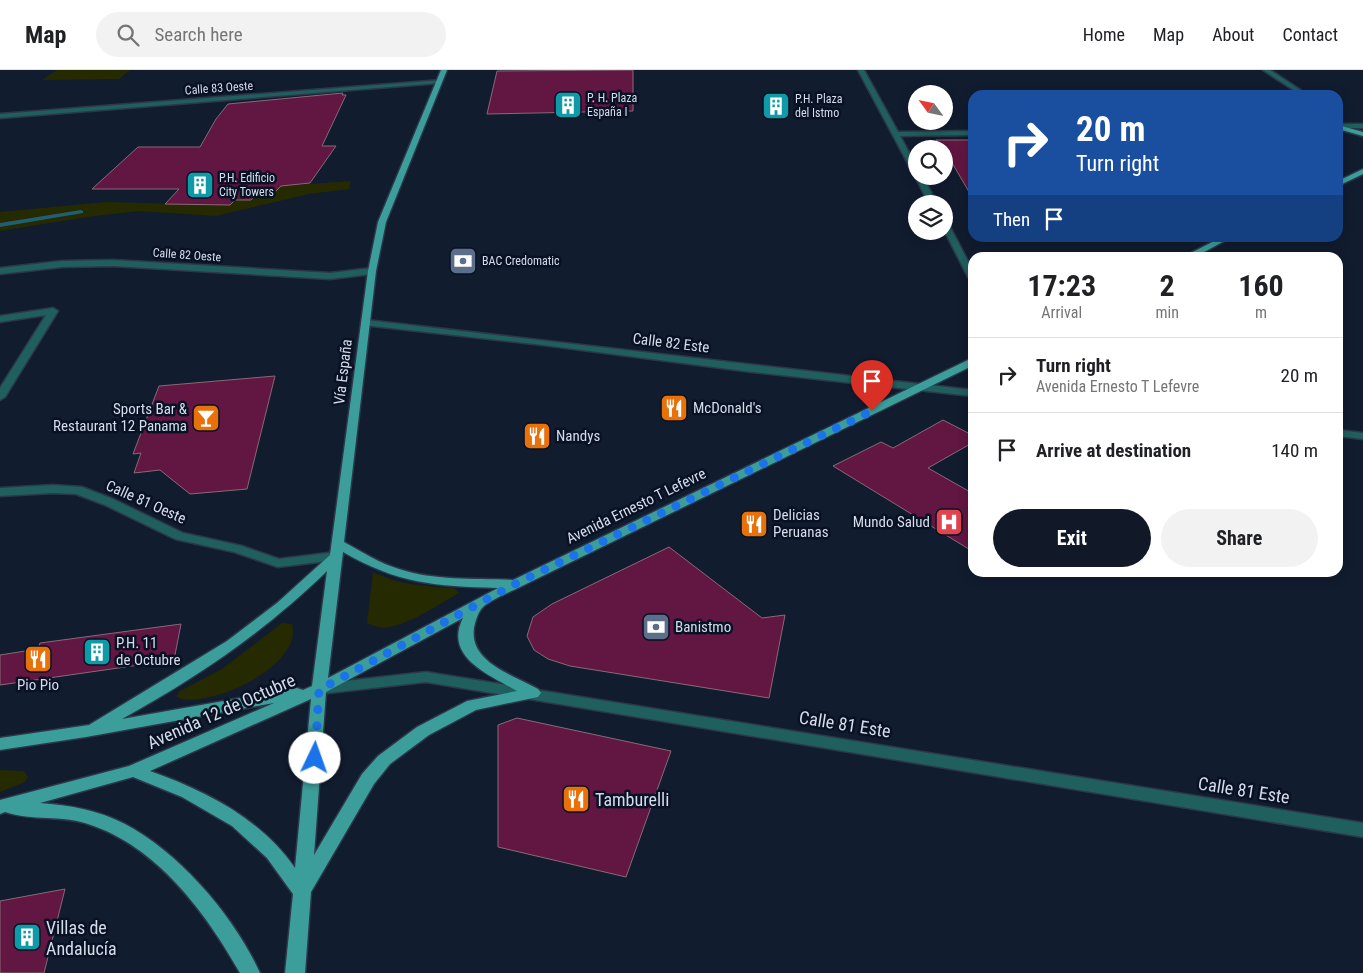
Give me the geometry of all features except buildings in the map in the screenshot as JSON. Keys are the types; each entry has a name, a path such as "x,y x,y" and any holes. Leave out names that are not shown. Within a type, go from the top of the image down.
{"main road":[{"name":"Vía España","path":"295,973 315,758 319,690 372,271 382,222 444,70"},
{"path":"1343,128 1363,134"},
{"path":"1343,181 1363,171"},
{"path":"1197,252 1218,242"},
{"name":"Avenida Ernesto T Lefevre","path":"319,690 515,584 968,364"},
{"path":"86,732 185,676 236,642 274,613 336,550 367,560 399,574 457,581 515,584"},
{"path":"477,604 465,630 466,642 471,655 490,671 512,679 534,693"},
{"name":"Avenida 12 de Octubre","path":"0,744 86,732 319,690"},
{"name":"Avenida 12 de Octubre","path":"1,807 133,771 319,690"},
{"path":"133,771 184,788 230,814 269,848 302,891 353,801 384,760 423,731 472,706 534,693"},
{"path":"1,807 91,818 133,836 174,869 188,884 227,936 250,973"}],"street":[{"path":"861,70 908,156"},
{"path":"1266,70 1297,90"},
{"name":"Calle 83 Oeste","path":"0,116 440,81"},
{"path":"1343,119 1354,126"},
{"path":"1343,126 1363,126"},
{"path":"896,134 968,132"},
{"path":"953,240 968,269"},
{"name":"Calle 82 Oeste","path":"0,271 62,264 113,263 330,276 372,271"},
{"path":"0,319 53,311 0,397"},
{"name":"Calle 82 Este","path":"366,323 552,343 752,369 968,392"},
{"path":"1343,434 1363,436"},
{"name":"Calle 81 Oeste","path":"0,492 53,489 78,490 109,502 179,536 237,549 278,563 336,550"},
{"name":"Calle 81 Este","path":"319,690 426,677 534,693 1363,830"}],"green space":[{"path":"57,70 130,70 119,79 42,80"},
{"path":"351,181 349,189 309,194 216,216 139,211 0,231 0,212 105,202 230,205 235,200 251,200 260,191 276,191 281,186"},
{"path":"373,572 402,582 423,586 454,588 459,593 407,622 390,627 378,627 367,623"},
{"path":"282,623 292,624 292,640 284,655 269,669 250,682 209,698 190,700 176,697 180,691 222,669"},
{"path":"0,770 24,771 28,777 25,782 0,792"}],"waterway":[{"path":"0,225 81,212"}],"place":[{"name":"P. H. Plaza España I","path":"568,105"},
{"name":"P.H. Plaza del Istmo","path":"776,106"},
{"name":"P.H. Edificio City Towers","path":"200,185"},
{"name":"BAC Credomatic","path":"463,261"},
{"name":"McDonald's","path":"674,408"},
{"name":"Sports Bar & Restaurant 12 Panama","path":"206,418"},
{"name":"Nandys","path":"537,436"},
{"name":"Mundo Salud","path":"949,522"},
{"name":"Delicias Peruanas","path":"754,524"},
{"name":"Banistmo","path":"656,627"},
{"name":"P.H. 11 de Octubre","path":"97,652"},
{"name":"Pio Pio","path":"38,659"},
{"name":"Tamburelli","path":"576,799"},
{"name":"Villas de Andalucía","path":"27,937"}],"route":[{"path":"315,758 319,690 515,584 872,411"}]}
